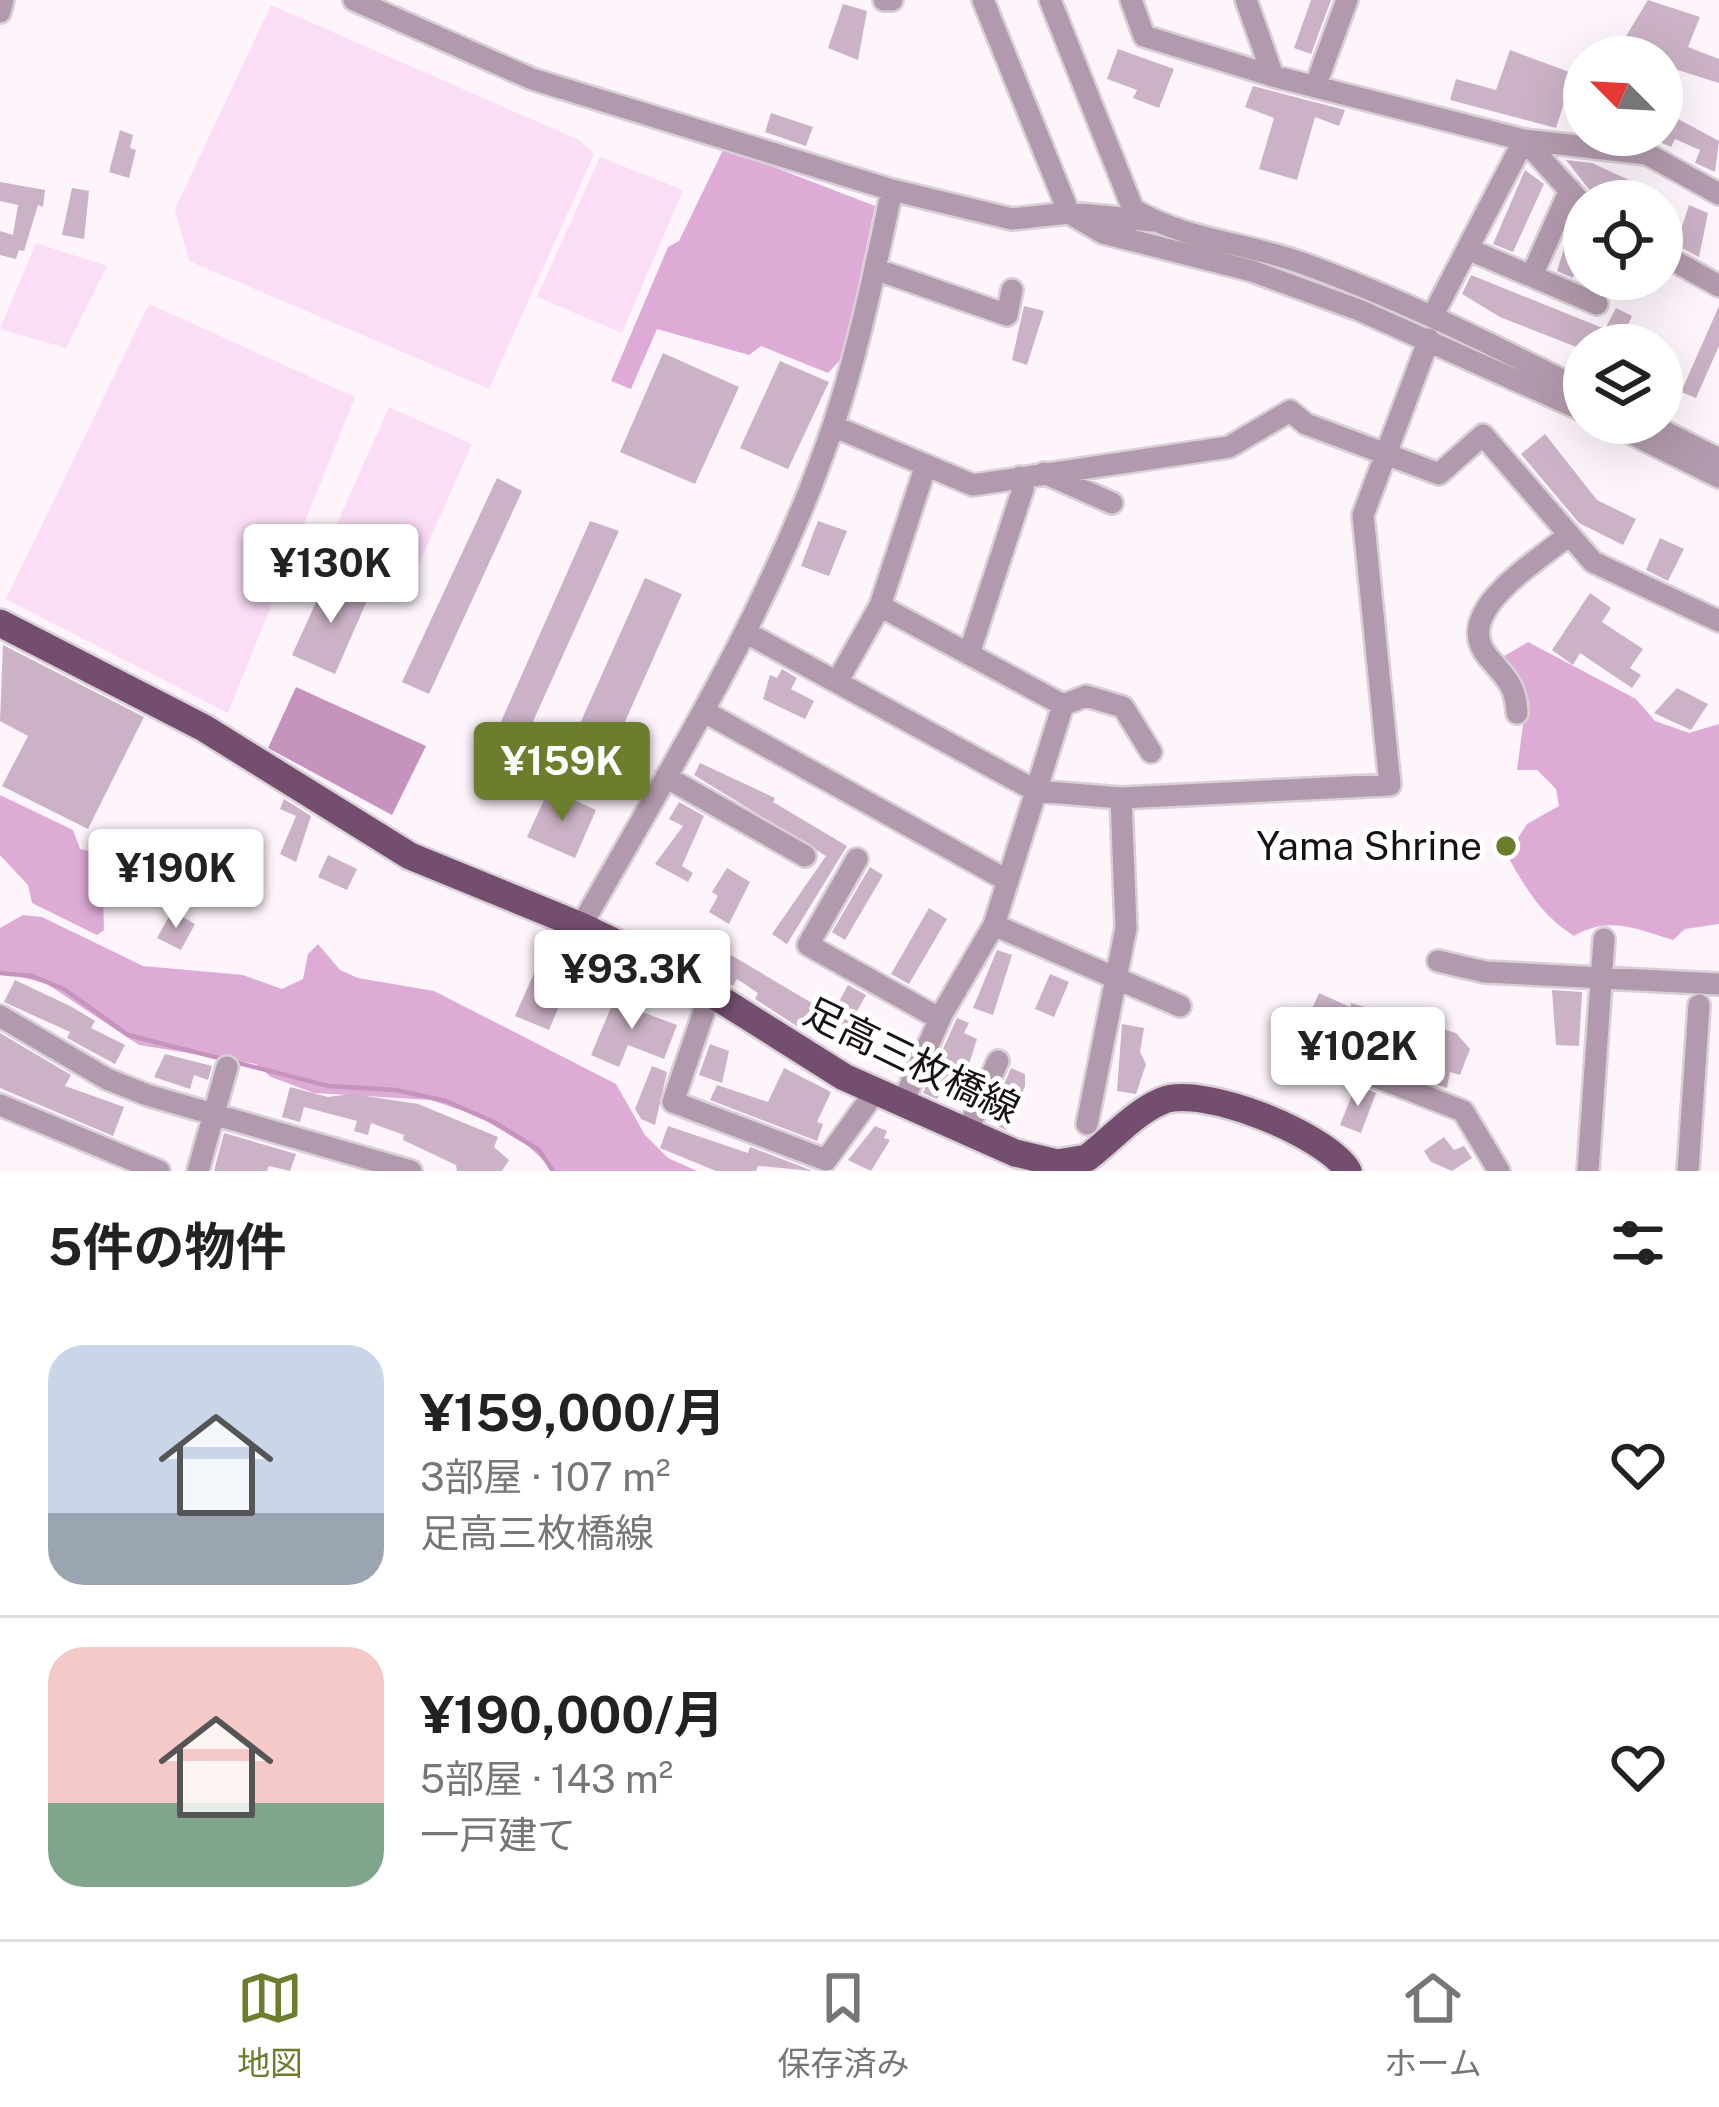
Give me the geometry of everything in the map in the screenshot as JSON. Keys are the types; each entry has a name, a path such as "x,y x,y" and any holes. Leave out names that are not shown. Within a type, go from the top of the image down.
{"main road":[{"name":"足高三枚橋線","path":"0,624 204,728 410,856 581,926 710,994 801,1055 966,1134 1039,1160 1073,1161 1087,1158 1159,1102 1192,1096 1326,1145 1348,1171"}],"street":[{"path":"0,12 3,0"},
{"path":"353,0 532,80 892,190 1012,219 1069,213 1154,221 1298,262 1563,399"},
{"path":"983,0 1069,213 1103,233 1252,271 1431,328 1563,382"},
{"path":"1050,0 1124,195 1133,209 1154,221"},
{"path":"1131,0 1144,36 1274,76 1524,140 1647,154 1719,194"},
{"path":"1246,0 1274,76"},
{"path":"1315,87 1347,0"},
{"path":"1524,140 1563,183"},
{"path":"745,632 1036,791 1121,798 1390,785 1363,515 1431,328 1524,140"},
{"path":"581,926 705,712 745,632 833,426 892,190"},
{"path":"1532,275 1563,222"},
{"path":"1470,250 1597,304"},
{"path":"1683,266 1719,286"},
{"path":"875,269 1007,315 1012,290"},
{"path":"833,426 973,485 1229,447 1290,411 1306,424 1438,474 1483,435 1566,537 1593,562 1626,582 1719,621"},
{"path":"1683,441 1719,459"},
{"path":"1652,444 1719,477"},
{"path":"837,682 880,606 926,465"},
{"path":"1044,473 1112,503"},
{"path":"969,654 1024,489 1020,477"},
{"path":"1517,712 1516,688 1483,651 1477,627 1485,606 1566,537"},
{"path":"880,606 1063,706"},
{"path":"902,1104 940,1019 994,925 1063,706 1086,696 1123,707 1151,752"},
{"path":"705,712 1008,881"},
{"path":"666,777 805,856"},
{"path":"1087,1124 1126,928 1121,798"},
{"path":"857,859 808,945 940,1019"},
{"path":"994,925 1180,1006"},
{"path":"1588,1171 1604,939"},
{"path":"1438,961 1485,972 1719,984"},
{"path":"710,994 673,1102 826,1160 875,1092"},
{"path":"1688,1171 1699,1004"},
{"path":"0,1016 107,1079 213,1115 411,1171"},
{"path":"1289,1043 1462,1111 1499,1171"},
{"path":"966,1134 998,1061"},
{"path":"198,1171 227,1067"},
{"path":"0,1106 159,1171"}],"shaded area":[{"path":"271,5 579,140 594,154 489,389 189,261 175,209"},
{"path":"724,148 875,206 843,357 828,373 761,346 749,355 657,329 631,389 611,381 668,247 679,241"},
{"path":"600,157 683,190 622,333 537,297"},
{"path":"36,243 107,266 66,348 0,329"},
{"path":"149,304 355,397 228,713 6,599"},
{"path":"389,407 472,444 403,600 319,564"},
{"path":"1528,642 1636,699 1655,721 1689,733 1719,724 1719,924 1685,929 1673,940 1611,925 1574,936 1528,890 1507,855 1527,824 1559,806 1556,789 1537,770 1517,770 1525,710 1504,656"},
{"path":"296,687 426,746 392,815 268,748"},
{"path":"0,795 73,830 80,849 89,851 93,840 113,848 135,871 131,881 113,883 103,896 104,930 97,935 32,903 28,885 0,855"},
{"path":"23,915 42,917 143,966 243,975 282,989 303,979 308,954 318,944 340,970 358,978 434,991 616,1084 645,1135 668,1158 697,1171 555,1171 528,1146 478,1116 431,1100 314,1093 271,1077 256,1064 139,1045 47,984 0,971 0,928"}],"building":[{"path":"1311,0 1331,0 1311,54 1294,48"},
{"path":"1648,0 1700,17 1688,47 1719,59 1719,83 1683,72 1683,36 1626,36"},
{"path":"843,4 867,11 858,60 828,48"},
{"path":"1118,49 1174,69 1159,108 1133,98 1137,90 1107,79"},
{"path":"1510,50 1563,70 1563,106 1556,128 1450,100 1456,79 1496,90"},
{"path":"1253,86 1345,110 1339,126 1315,117 1297,180 1259,169 1274,118 1245,107"},
{"path":"771,113 813,127 806,146 765,132"},
{"path":"1683,122 1719,141 1715,172 1695,163 1700,150 1683,143"},
{"path":"120,130 133,135 130,148 136,150 129,178 109,172"},
{"path":"1566,160 1592,163 1629,180 1582,180"},
{"path":"1525,170 1544,184 1513,252 1493,244"},
{"path":"0,182 45,190 43,207 38,205 24,251 19,250 16,259 0,255 0,231 13,235 18,205 0,201"},
{"path":"72,188 89,191 84,239 62,235"},
{"path":"1689,205 1708,213 1699,257 1683,249"},
{"path":"1471,275 1593,324 1563,324 1563,342 1500,317 1462,294"},
{"path":"1024,306 1044,311 1027,365 1012,360"},
{"path":"1719,306 1719,346 1696,398 1683,393"},
{"path":"1616,308 1632,316 1628,324 1608,324"},
{"path":"663,353 739,387 695,484 620,452"},
{"path":"780,361 829,382 788,469 740,448"},
{"path":"1545,434 1597,500 1636,519 1623,545 1579,523 1521,454"},
{"path":"497,478 522,491 429,694 402,682"},
{"path":"590,521 619,531 503,788 476,778"},
{"path":"818,521 847,531 829,576 801,566"},
{"path":"1660,538 1684,549 1668,581 1646,570"},
{"path":"327,578 369,596 335,674 292,655"},
{"path":"645,578 682,594 615,744 578,728"},
{"path":"1590,593 1611,608 1602,622 1643,649 1630,668 1641,675 1632,688 1580,653 1573,665 1552,650"},
{"path":"3,645 144,717 88,829 2,786 28,736 0,721"},
{"path":"782,669 797,678 791,689 814,701 805,719 763,699 770,675 777,678"},
{"path":"1677,688 1708,704 1691,730 1654,713"},
{"path":"700,763 775,798 773,802 847,846 787,944 772,934 826,856 694,775"},
{"path":"549,789 596,810 575,858 527,837"},
{"path":"284,799 311,816 296,862 280,854 296,816 280,809"},
{"path":"679,802 704,816 682,866 693,873 688,882 655,864 683,826 669,819"},
{"path":"207,855 226,861 208,903 168,889 176,868 197,876"},
{"path":"328,855 357,869 347,890 318,877"},
{"path":"870,867 883,875 845,940 832,932"},
{"path":"727,868 750,882 729,924 709,912 718,896 712,892"},
{"path":"929,908 947,919 909,984 891,974"},
{"path":"172,911 195,924 181,950 157,938"},
{"path":"548,942 580,956 549,1030 515,1016"},
{"path":"997,950 1012,955 993,1015 973,1008"},
{"path":"731,955 832,1015 848,985 866,995 839,1044 806,1026 803,1030 755,999 758,993 737,979 733,986 718,976"},
{"path":"1050,974 1069,982 1054,1017 1035,1009"},
{"path":"15,980 72,1007 95,1021 91,1028 125,1045 115,1064 67,1038 70,1032 4,1002"},
{"path":"1552,990 1582,992 1579,1046 1556,1045"},
{"path":"617,993 645,1004 642,1012 677,1025 664,1059 628,1045 619,1067 591,1055"},
{"path":"1319,993 1350,1007 1351,1003 1456,1033 1470,1049 1460,1075 1450,1072 1447,1088 1435,1084 1441,1054 1402,1044 1395,1068 1302,1032"},
{"path":"957,1018 969,1023 964,1033 977,1039 968,1067 977,1071 971,1085 951,1076 937,1099 923,1093"},
{"path":"1122,1024 1144,1028 1140,1052 1146,1064 1136,1094 1117,1091"},
{"path":"0,1033 71,1075 65,1086 124,1107 113,1136 0,1088"},
{"path":"710,1044 729,1051 722,1083 699,1075"},
{"path":"165,1054 212,1066 208,1080 194,1075 190,1089 154,1077"},
{"path":"652,1066 667,1072 655,1125 641,1119 635,1109"},
{"path":"784,1068 831,1092 817,1122 823,1124 817,1141 710,1100 717,1085 768,1102"},
{"path":"1011,1068 1025,1074 1025,1086 1006,1130 988,1121"},
{"path":"1356,1085 1376,1093 1361,1133 1340,1125"},
{"path":"290,1087 328,1097 352,1094 418,1104 498,1137 494,1147 509,1160 502,1171 457,1171 456,1165 403,1140 404,1135 371,1123 368,1135 354,1131 357,1121 304,1107 300,1122 282,1117"},
{"path":"668,1126 748,1153 750,1147 813,1171 758,1166 756,1171 716,1171 660,1148"},
{"path":"875,1126 887,1131 884,1138 890,1140 871,1171 848,1160"},
{"path":"224,1133 296,1154 290,1171 269,1166 267,1171 214,1171"},
{"path":"1444,1137 1454,1150 1464,1146 1472,1158 1452,1171 1431,1162 1424,1151"}],"waterway":[{"path":"0,973 32,976 64,989 128,1035 329,1086 396,1090 446,1101 494,1122 539,1150 553,1171"}],"place":[{"name":"Yama Shrine","path":"1506,846"}]}
